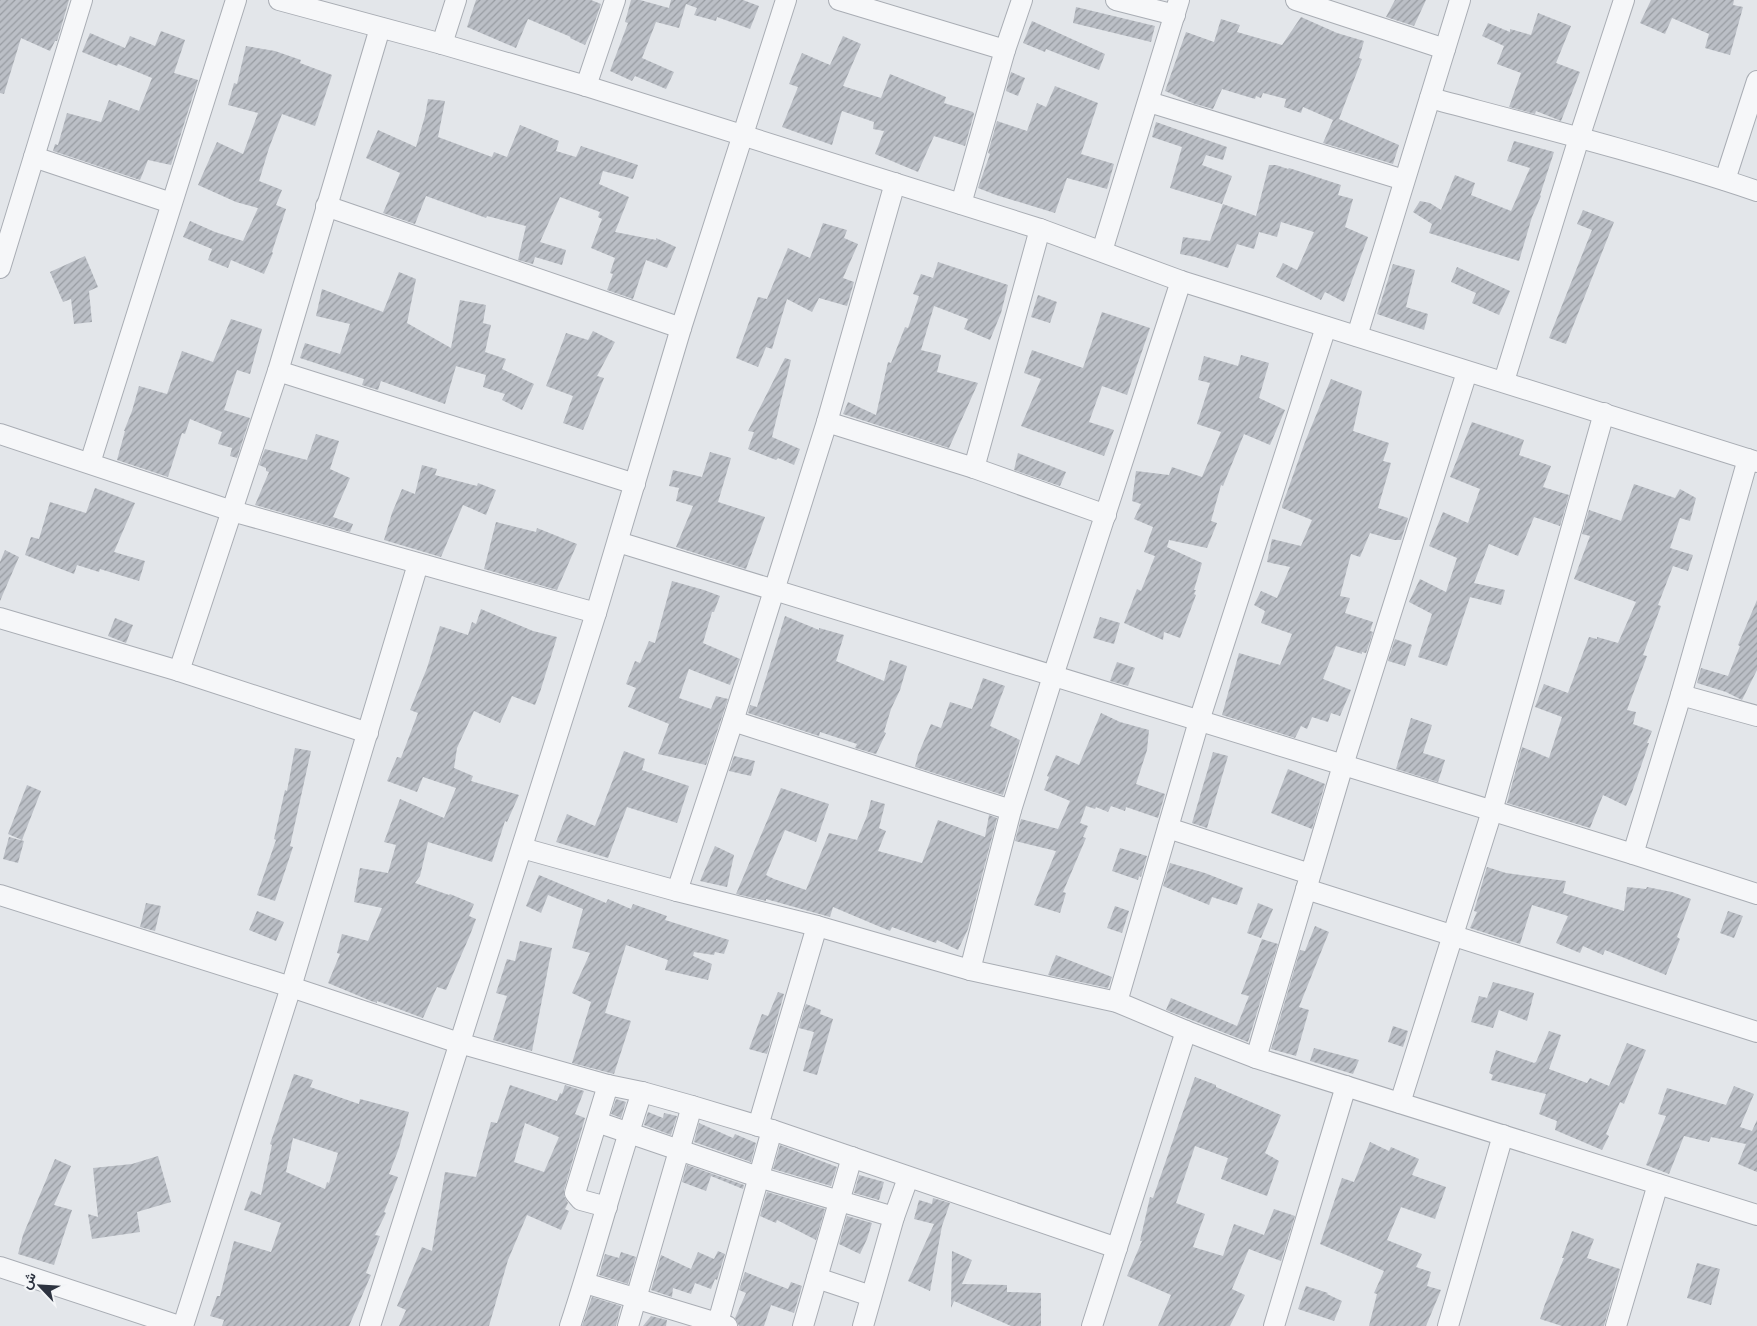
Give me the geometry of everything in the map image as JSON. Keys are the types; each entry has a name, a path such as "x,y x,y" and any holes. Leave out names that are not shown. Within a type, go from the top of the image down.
{"street":[{"path":"0,268 82,0"},
{"path":"90,462 236,0"},
{"path":"279,0 303,3 380,28 586,86 1040,229 1181,281 1467,372 1504,381 1604,412 1752,460 1633,854"},
{"path":"442,44 456,0"},
{"path":"586,86 616,0"},
{"path":"370,1326 596,614 681,328 786,0"},
{"path":"839,0 1005,50"},
{"path":"961,204 1005,50 1022,0"},
{"path":"1102,251 1177,7 1116,0"},
{"path":"1296,0 1320,3 1445,49"},
{"path":"1357,336 1460,0"},
{"path":"1504,381 1624,0"},
{"path":"179,671 278,371 380,28"},
{"path":"1725,180 1757,81"},
{"path":"1430,98 1579,138 1757,191"},
{"path":"1148,102 1404,180"},
{"path":"34,156 171,202"},
{"path":"677,891 733,721 827,422 895,183"},
{"path":"326,206 681,328"},
{"path":"974,468 1040,229"},
{"path":"970,970 1011,810 1181,281"},
{"path":"1117,1002 1199,721 1326,327"},
{"path":"278,371 635,484"},
{"path":"1256,1058 1343,765 1467,372"},
{"path":"1400,1103 1492,811 1604,412"},
{"path":"827,422 974,468 1106,515"},
{"path":"0,434 90,462 232,511 596,614"},
{"path":"618,542 1633,854 1757,894"},
{"path":"183,1326 291,987 418,564"},
{"path":"0,618 179,671 368,734"},
{"path":"1681,695 1757,716"},
{"path":"733,721 1011,810"},
{"path":"1168,828 1453,935 1757,1032"},
{"path":"522,848 677,891 818,926 970,970 1117,1002 1256,1058 1757,1215"},
{"path":"0,895 291,987 459,1043 608,1085 642,1092 765,1128 1117,1248"},
{"path":"585,1283 721,1325 758,1177 765,1128 818,926"},
{"path":"1092,1326 1186,1031"},
{"path":"607,1207 582,1200 576,1197 575,1193 608,1085"},
{"path":"1274,1326 1346,1086"},
{"path":"570,1326 585,1283 628,1133 642,1092"},
{"path":"628,1326 692,1106"},
{"path":"597,1122 758,1177 894,1217"},
{"path":"1448,1326 1503,1135"},
{"path":"803,1326 852,1157"},
{"path":"863,1326 894,1217 908,1178"},
{"path":"1616,1326 1658,1184"},
{"path":"0,1267 134,1318 179,1326"},
{"path":"817,1278 871,1296"}],"building":[{"path":"0,0 69,0 57,41 55,41 50,51 21,38 4,94 0,93"},
{"path":"476,0 591,0 601,4 585,45 528,19 516,48 467,27"},
{"path":"631,0 640,0 669,8 671,0 743,0 759,6 750,29 717,17 716,21 694,15 697,8 686,4 679,28 656,22 642,58 674,72 666,89 635,76 632,81 610,71 628,23 625,22"},
{"path":"1395,0 1426,0 1414,26 1386,17"},
{"path":"1651,0 1734,0 1733,5 1743,7 1730,55 1705,48 1709,34 1672,18 1665,34 1640,23"},
{"path":"1076,7 1155,26 1151,42 1073,23"},
{"path":"1538,13 1571,26 1556,63 1580,72 1561,121 1536,111 1535,114 1509,107 1521,73 1497,64 1504,46 1482,36 1488,23 1510,32 1510,29 1531,35"},
{"path":"1301,17 1337,33 1364,41 1359,58 1362,59 1339,119 1399,145 1393,164 1323,143 1333,120 1303,107 1301,113 1284,107 1286,99 1263,93 1261,98 1256,96 1255,99 1222,89 1213,109 1195,104 1165,91 1186,32 1214,42 1221,19 1240,25 1237,32 1282,45"},
{"path":"1032,21 1105,54 1099,70 1046,49 1045,52 1023,43"},
{"path":"161,31 185,40 174,73 198,80 171,165 148,160 140,180 53,151 55,144 58,145 67,113 101,122 109,100 139,111 152,78 82,52 90,33 125,48 130,36 155,46"},
{"path":"843,36 861,44 843,86 881,98 890,74 946,97 944,103 973,112 974,114 965,146 934,136 918,172 875,154 884,131 873,129 874,122 842,111 832,145 782,127 798,87 789,84 802,53 830,65"},
{"path":"246,46 275,51 301,60 300,63 332,75 315,126 282,114 269,148 259,181 282,190 276,205 286,209 273,253 264,274 231,260 228,268 208,260 212,249 183,237 190,221 243,241 258,208 236,202 198,185 217,142 243,154 258,113 228,105 234,83 237,84"},
{"path":"1011,72 1025,78 1018,96 1006,91"},
{"path":"1055,86 1098,103 1081,154 1114,164 1107,189 1067,178 1055,213 978,188 990,154 988,153 997,121 1027,131 1037,103 1046,107"},
{"path":"428,99 445,101 438,137 492,157 494,152 507,157 520,125 559,141 556,151 576,157 581,146 638,165 633,179 603,171 599,184 629,197 615,232 656,240 656,238 676,247 667,268 646,260 633,299 607,290 613,274 610,273 615,258 591,248 602,219 598,217 600,212 560,197 540,242 566,250 562,265 535,257 533,264 518,260 526,226 487,216 486,218 426,196 415,224 383,213 400,173 366,158 378,130 416,147"},
{"path":"1156,122 1227,147 1223,160 1206,155 1202,165 1232,176 1222,204 1170,188 1182,147 1152,137"},
{"path":"1514,141 1554,152 1519,261 1429,233 1432,224 1413,212 1420,201 1430,203 1441,210 1455,175 1475,183 1471,195 1511,211 1530,168 1507,161"},
{"path":"1269,165 1289,168 1341,185 1338,195 1353,199 1345,227 1368,237 1344,302 1325,292 1321,300 1276,277 1283,263 1297,270 1314,232 1281,222 1277,237 1259,232 1254,249 1237,244 1228,268 1180,254 1183,237 1210,241 1223,204 1256,216"},
{"path":"1583,210 1614,222 1566,344 1549,338 1592,230 1577,224"},
{"path":"823,223 847,230 844,238 858,244 843,278 854,282 847,306 819,298 812,312 787,299 772,349 766,347 758,367 736,358 758,297 767,299 788,248 810,258"},
{"path":"85,256 98,287 89,291 92,322 74,324 71,299 63,302 50,272"},
{"path":"938,262 1008,285 1001,313 990,340 964,329 968,319 934,306 921,350 941,355 937,372 978,383 949,448 843,414 848,402 876,415 888,362 891,363 905,327 908,328 919,296 913,294 921,274 933,278"},
{"path":"1393,264 1415,270 1406,307 1428,314 1424,330 1377,314"},
{"path":"1457,267 1510,291 1499,315 1472,303 1476,293 1451,282"},
{"path":"399,272 416,279 407,323 451,348 460,300 486,305 483,323 491,325 485,352 506,359 502,369 534,384 522,410 502,400 505,394 483,387 486,375 456,366 445,404 381,381 378,390 362,385 364,379 300,358 305,343 340,354 350,324 316,316 322,289 383,312"},
{"path":"1038,295 1057,302 1050,323 1031,317"},
{"path":"1102,312 1150,328 1127,395 1102,386 1089,422 1114,430 1104,456 1021,426 1041,379 1024,373 1032,350 1083,368"},
{"path":"231,319 262,329 250,374 237,370 224,410 250,418 237,458 230,456 232,448 218,444 222,432 190,419 185,434 182,433 168,477 117,460 124,431 139,386 167,394 182,351 213,362"},
{"path":"593,331 615,342 597,376 604,378 583,430 563,423 573,396 546,386 566,333 588,340"},
{"path":"1241,355 1269,363 1259,398 1285,410 1270,445 1244,434 1223,486 1221,485 1211,521 1217,523 1207,548 1169,540 1167,547 1202,563 1194,590 1196,590 1194,594 1196,595 1180,638 1164,632 1163,640 1124,623 1137,589 1141,591 1155,556 1144,552 1153,527 1134,519 1141,504 1132,501 1136,471 1169,475 1172,467 1202,477 1221,432 1197,424 1210,383 1198,380 1204,356 1238,366"},
{"path":"785,358 791,360 772,437 800,449 794,465 748,449 754,432 748,431"},
{"path":"1331,379 1362,391 1353,431 1389,443 1383,461 1391,463 1378,508 1408,518 1401,540 1394,540 1370,533 1360,557 1351,554 1340,596 1350,598 1345,613 1373,622 1370,631 1373,632 1366,653 1362,652 1362,654 1336,646 1323,679 1351,690 1340,716 1331,713 1328,722 1312,717 1307,729 1301,726 1295,738 1222,715 1239,653 1280,665 1292,634 1261,623 1265,611 1254,605 1261,591 1277,598 1290,567 1267,562 1272,539 1301,546 1312,520 1282,508 1282,506 1305,442"},
{"path":"1472,422 1524,440 1519,455 1551,466 1543,487 1569,495 1560,526 1534,517 1518,556 1489,544 1474,583 1505,590 1501,605 1470,597 1447,666 1418,657 1432,614 1409,602 1420,579 1446,592 1457,558 1429,546 1443,512 1468,523 1480,489 1450,477"},
{"path":"316,434 339,441 330,469 350,478 333,517 353,524 350,532 255,505 269,472 266,471 266,468 259,465 265,449 307,460"},
{"path":"710,452 731,458 718,502 765,517 746,569 676,547 693,506 676,501 679,488 669,486 673,470 702,477"},
{"path":"1018,453 1066,472 1060,486 1014,470"},
{"path":"422,465 437,469 435,475 477,486 478,483 496,490 486,515 463,505 441,557 384,540 402,489 415,494"},
{"path":"1634,484 1675,498 1680,489 1696,498 1690,521 1680,518 1670,548 1693,555 1688,571 1673,566 1658,605 1661,606 1643,655 1647,656 1627,710 1636,712 1633,724 1652,731 1632,792 1626,806 1603,795 1590,828 1507,803 1522,747 1549,758 1562,717 1535,707 1544,684 1568,693 1589,637 1597,639 1597,637 1618,643 1636,602 1574,579 1590,536 1582,534 1589,510 1621,521"},
{"path":"95,488 135,503 114,552 145,561 139,581 100,569 99,572 77,565 74,574 25,555 31,537 39,539 50,502 86,513"},
{"path":"496,522 536,532 537,528 577,544 557,590 484,569"},
{"path":"5,550 19,557 0,601 0,562"},
{"path":"672,581 720,596 714,612 712,612 703,643 740,659 730,685 689,669 679,698 711,709 716,696 728,699 706,765 658,754 669,724 628,707 636,688 626,684 635,661 640,663 649,641 655,643"},
{"path":"1757,600 1757,670 1742,700 1726,692 1697,683 1701,668 1728,676 1740,646 1738,645"},
{"path":"481,609 533,631 557,637 535,705 512,696 500,723 474,711 457,748 454,768 473,776 471,781 519,795 507,822 505,821 492,862 428,842 420,876 415,883 474,904 469,916 476,919 446,990 437,987 423,1018 377,1001 377,1003 371,1001 328,983 340,954 337,953 342,934 368,941 382,908 354,902 360,868 388,873 396,845 384,842 400,799 444,818 456,788 423,777 417,792 387,781 397,757 401,758 418,713 410,710 427,668 440,626 468,635 472,622 476,624"},
{"path":"785,616 819,630 819,628 844,635 836,661 884,681 890,660 907,666 900,690 891,709 884,732 886,733 876,754 855,748 857,744 820,732 819,736 748,713 750,705 757,707"},
{"path":"1100,617 1120,623 1114,644 1093,638"},
{"path":"115,618 133,625 126,643 108,636"},
{"path":"1395,639 1412,645 1405,666 1388,661"},
{"path":"1117,662 1135,668 1128,686 1110,681"},
{"path":"983,678 1005,686 990,726 1020,740 1003,795 915,767 931,724 941,728 950,702 972,709"},
{"path":"1101,713 1120,722 1149,730 1147,750 1136,784 1165,794 1158,818 1126,807 1125,811 1111,806 1108,812 1096,807 1095,809 1086,806 1080,823 1088,826 1083,837 1086,838 1063,892 1066,893 1060,913 1034,905 1056,851 1015,841 1021,819 1058,829 1070,801 1044,790 1049,777 1047,776 1056,755 1079,765"},
{"path":"1411,718 1432,725 1423,753 1445,760 1438,782 1396,769"},
{"path":"295,748 311,751 290,846 293,847 275,901 257,895 276,840 274,839 285,790 287,791"},
{"path":"624,751 645,759 642,770 689,786 677,823 627,807 608,858 556,842 567,814 595,826"},
{"path":"1213,752 1228,756 1207,828 1192,823"},
{"path":"734,756 755,761 751,776 729,771"},
{"path":"1288,769 1325,784 1312,829 1271,813"},
{"path":"27,785 41,791 22,840 8,834"},
{"path":"781,788 829,804 816,842 785,830 766,875 806,890 829,833 857,840 867,816 871,800 885,804 879,828 886,831 878,851 922,863 938,820 985,837 989,815 997,818 968,929 958,950 937,940 936,943 892,927 890,931 833,907 830,917 766,899 766,901 736,894"},
{"path":"9,837 24,841 18,863 3,859"},
{"path":"715,846 734,855 727,887 700,881"},
{"path":"1120,848 1147,856 1141,877 1139,876 1138,880 1112,871"},
{"path":"1170,863 1205,873 1243,888 1237,905 1212,897 1209,905 1163,886"},
{"path":"1487,867 1506,873 1566,881 1563,893 1624,911 1627,887 1646,889 1647,887 1672,892 1691,899 1677,937 1680,939 1666,975 1605,950 1603,955 1583,946 1580,953 1556,943 1568,916 1532,905 1520,944 1470,928 1477,912 1474,911"},
{"path":"539,875 606,903 608,899 631,909 633,904 667,916 665,920 729,940 724,954 715,952 714,955 694,952 693,956 712,964 708,980 665,970 668,960 626,945 605,1013 631,1021 614,1074 572,1063 591,1002 572,993 590,953 572,948 583,909 548,895 541,913 526,906"},
{"path":"146,903 161,906 155,931 140,927"},
{"path":"1258,903 1273,909 1261,938 1247,933"},
{"path":"1115,906 1129,911 1122,933 1107,928"},
{"path":"257,911 284,922 276,941 249,930"},
{"path":"1728,911 1743,916 1734,938 1720,933"},
{"path":"1315,926 1329,932 1299,1007 1309,1010 1296,1056 1271,1049 1300,950 1305,951"},
{"path":"1262,939 1278,944 1248,1042 1166,1010 1171,998 1237,1026 1249,996 1241,994"},
{"path":"520,941 552,948 532,1051 493,1040 507,996 496,993 507,959 515,961"},
{"path":"1056,955 1112,977 1108,988 1048,975"},
{"path":"1493,982 1534,993 1527,1021 1499,1010 1493,1028 1471,1022 1479,996 1487,998"},
{"path":"778,992 784,994 767,1054 749,1049 762,1014 768,1016"},
{"path":"806,1004 821,1010 820,1014 833,1019 817,1075 803,1071 814,1032 799,1028"},
{"path":"1393,1026 1408,1031 1403,1047 1388,1042"},
{"path":"1549,1031 1561,1035 1549,1069 1587,1083 1590,1078 1609,1086 1627,1043 1646,1050 1624,1104 1620,1102 1606,1134 1609,1136 1602,1150 1555,1130 1557,1121 1539,1114 1546,1094 1491,1080 1493,1075 1489,1073 1496,1050 1534,1063"},
{"path":"1314,1048 1359,1060 1353,1074 1310,1061"},
{"path":"294,1074 313,1080 310,1087 359,1104 360,1099 409,1112 399,1148 389,1174 398,1177 384,1212 386,1213 375,1235 380,1236 366,1273 371,1275 349,1326 222,1326 224,1320 210,1316 217,1296 220,1296 234,1241 271,1252 281,1223 244,1210 251,1191 261,1195 272,1145 270,1144","holes":["293,1138 338,1153 329,1183 327,1182 325,1189 286,1172"]},
{"path":"1195,1077 1281,1115 1265,1153 1279,1161 1267,1196 1221,1179 1228,1158 1195,1146 1176,1203 1205,1214 1193,1247 1223,1256 1234,1224 1264,1235 1274,1209 1295,1216 1281,1261 1249,1249 1232,1289 1245,1295 1230,1326 1158,1326 1171,1295 1127,1276 1142,1241 1140,1241 1150,1197 1153,1198"},
{"path":"510,1085 557,1101 565,1085 584,1091 575,1114 585,1118 564,1190 564,1196 568,1203 565,1209 569,1211 561,1230 527,1215 508,1260 489,1326 399,1326 406,1310 397,1306 422,1247 432,1251 445,1172 476,1177 491,1122 497,1123","holes":["525,1123 559,1137 544,1172 514,1162"]},
{"path":"1734,1086 1754,1094 1740,1127 1752,1131 1757,1120 1757,1172 1738,1164 1746,1144 1711,1137 1709,1142 1684,1136 1669,1174 1646,1165 1666,1116 1658,1114 1667,1088 1726,1105"},
{"path":"616,1099 626,1102 621,1118 611,1114"},
{"path":"648,1112 663,1118 664,1113 677,1116 671,1135 644,1125"},
{"path":"699,1123 733,1138 735,1134 756,1143 751,1162 694,1142"},
{"path":"1370,1142 1389,1151 1391,1147 1419,1159 1412,1175 1446,1187 1435,1219 1401,1207 1387,1240 1422,1254 1416,1267 1431,1272 1427,1286 1441,1290 1426,1326 1369,1326 1377,1294 1374,1293 1384,1271 1320,1244 1342,1178 1354,1182"},
{"path":"780,1145 837,1167 831,1186 773,1169"},
{"path":"158,1156 171,1202 137,1212 140,1232 92,1239 88,1214 98,1217 93,1168 132,1164"},
{"path":"55,1159 71,1166 54,1205 72,1210 54,1265 18,1254 23,1235"},
{"path":"687,1165 744,1185 743,1189 711,1176 706,1191 682,1182"},
{"path":"859,1175 884,1182 879,1200 854,1193"},
{"path":"767,1192 825,1209 816,1240 777,1220 776,1223 760,1216"},
{"path":"933,1198 950,1203 942,1226 930,1291 908,1281 934,1224 914,1219 919,1200 932,1204"},
{"path":"847,1216 872,1223 860,1254 839,1244"},
{"path":"1572,1231 1594,1239 1587,1258 1620,1269 1604,1326 1562,1326 1540,1319 1564,1258 1562,1258"},
{"path":"718,1251 725,1254 717,1280 715,1279 711,1289 695,1283 691,1294 673,1288 672,1297 651,1290 661,1255 691,1269 698,1252 714,1259"},
{"path":"952,1251 972,1260 962,1284 1007,1285 1007,1292 1041,1293 1041,1326 1011,1326 954,1301 951,1308"},
{"path":"621,1252 636,1257 628,1284 599,1275 605,1254 619,1258"},
{"path":"1697,1263 1720,1269 1711,1305 1687,1298"},
{"path":"745,1272 788,1289 791,1282 802,1286 794,1313 771,1305 764,1326 739,1326 735,1318 746,1293 739,1290"},
{"path":"1306,1286 1328,1293 1342,1301 1334,1321 1298,1309"},
{"path":"592,1297 621,1306 616,1326 582,1326"},
{"path":"651,1316 667,1320 666,1326 643,1326"}]}
